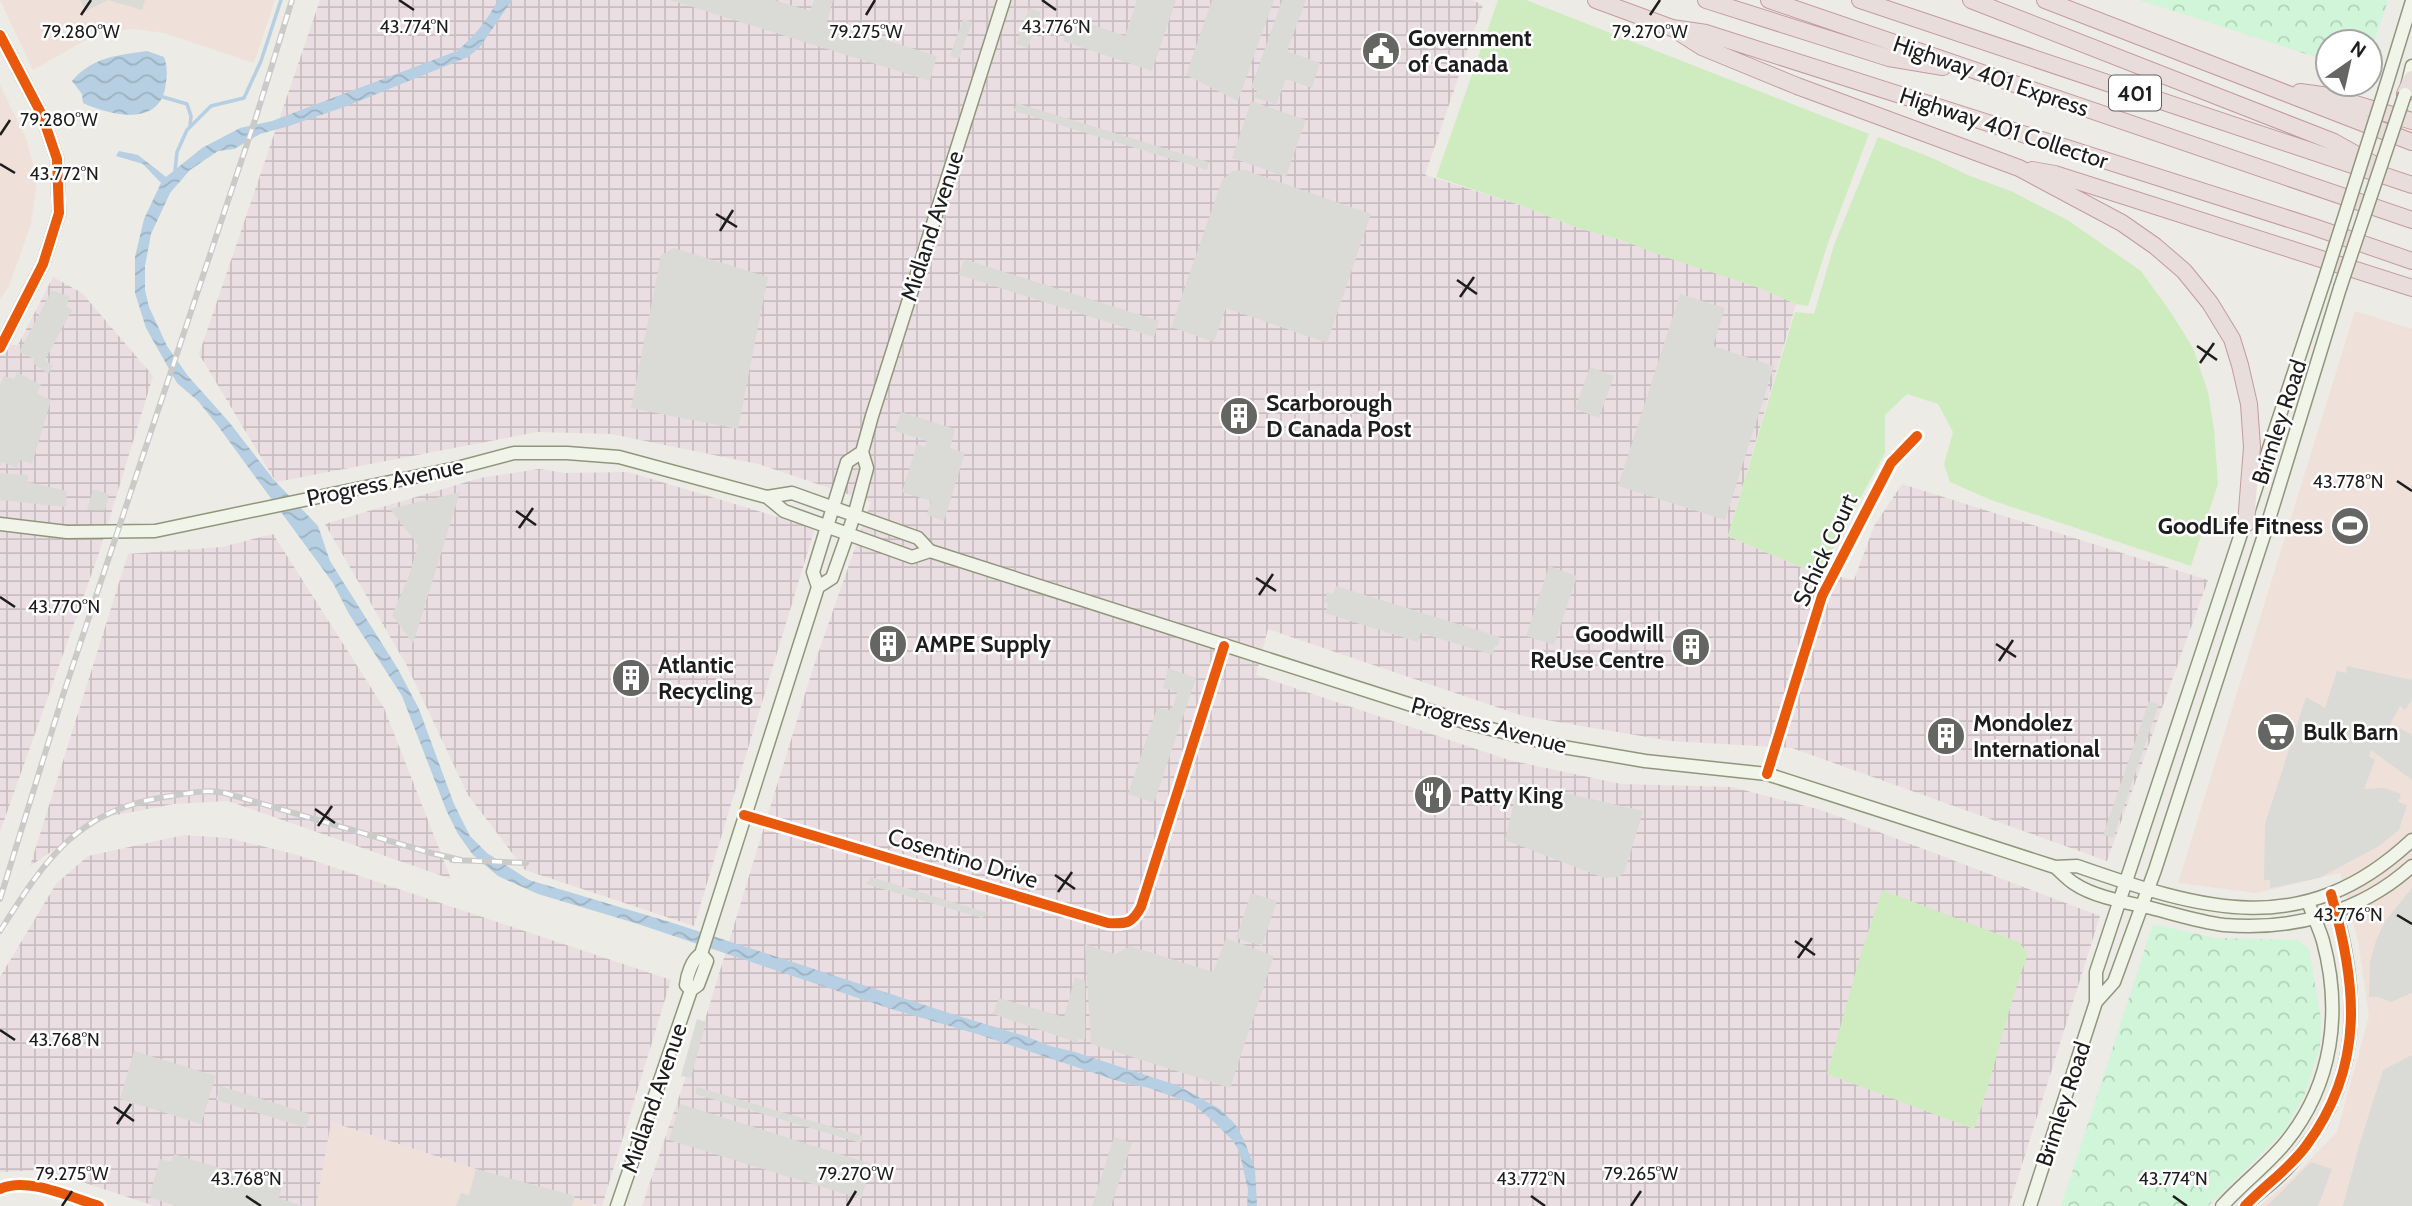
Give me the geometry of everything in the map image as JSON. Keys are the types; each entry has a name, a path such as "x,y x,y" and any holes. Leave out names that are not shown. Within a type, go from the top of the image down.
{"highway":[{"name":"Highway 401 Collector","path":"1596,0 1672,28 1706,33 2314,227 2412,261"},
{"path":"1706,0 1889,58 1990,76"},
{"name":"Highway 401 Express","path":"1769,0 2412,220"},
{"name":"Highway 401 Express","path":"1860,0 2411,185"},
{"path":"1971,0 2334,142 2411,185"},
{"name":"401","path":"2045,0 2412,142"},
{"path":"1672,28 1702,47 1797,86 2019,168 2094,207 2155,246 2184,271 2210,303 2232,339 2249,404 2252,447 2246,524"},
{"path":"2273,88 2329,96 2412,121"},
{"path":"2019,168 2055,174 2412,288"}],"main road":[{"name":"Midland Avenue","path":"818,587 832,578 854,516 867,468 862,452 1004,0"},
{"name":"Brimley Road","path":"2030,1206 2096,1002 2096,972 2218,601 2246,524 2412,1"},
{"path":"0,35 41,115 57,159 59,213 43,264 0,348"},
{"name":"Brimley Road","path":"2096,1002 2114,982 2147,889 2266,529 2340,288 2409,86 2412,66"},
{"name":"Midland Avenue","path":"617,1206 691,990 686,985 687,981 695,958 701,954 818,587 813,572 847,462 862,452"},
{"name":"Progress Avenue","path":"0,524 66,532 155,531 457,468 514,453 619,457 767,496 792,493 918,538 930,551 1471,724 1563,747 1645,761 1766,774 2055,867 2077,866 2186,901 2230,908 2263,908 2308,901 2331,894 2369,875 2412,840"},
{"name":"Progress Avenue","path":"767,496 784,511 912,557 930,551"},
{"path":"2180,718 2200,724"},
{"name":"Progress Avenue","path":"2055,867 2075,885 2141,906 2223,925 2269,926 2314,919 2336,912 2367,898 2412,866"},
{"path":"2245,1206 2288,1168 2306,1147 2321,1125 2338,1090 2347,1057 2353,1004 2350,976 2331,894"},
{"path":"2222,1206 2286,1142 2304,1117 2328,1058 2334,1007 2324,945 2308,901"}],"street":[{"name":"Schick Court","path":"1766,774 1822,596 1891,463 1917,436"},
{"name":"Cosentino Drive","path":"744,815 1108,923 1127,924 1134,920 1140,907 1224,646"},
{"path":"0,1189 14,1184 30,1185 99,1206"}],"shaded area":[{"path":"0,0 275,0 254,63 164,33 133,29 98,33 33,70"},
{"path":"80,0 108,0 86,11"},
{"path":"108,0 145,0 142,10"},
{"path":"320,0 1472,0 1483,5 1425,175 1757,287 1796,304 1728,536 1805,569 1854,580 1874,526 1902,484 2208,580 2107,861 1792,748 1671,741 1523,716 1268,629 1256,675 1509,760 1621,784 1732,787 1821,810 2100,916 2009,1206 642,1206 703,1026 814,665 871,502 758,464 611,434 537,432 276,482 199,354"},
{"path":"670,0 774,0 810,11 814,0 833,0 827,22 937,56 930,81"},
{"path":"1137,0 1176,0 1152,71 1063,41 1071,17 1125,36"},
{"path":"1212,0 1274,0 1238,101 1186,75"},
{"path":"1282,0 1306,0 1287,51 1320,63 1312,88 1286,79 1276,105 1254,97 1257,90 1251,88"},
{"path":"1029,8 1041,12 1028,48 1016,44"},
{"path":"963,19 972,22 959,59 950,56"},
{"path":"0,85 26,138 37,179 31,224 9,286 0,300"},
{"path":"1251,101 1306,120 1286,177 1232,158"},
{"path":"1017,103 1209,162 1207,170 1014,111"},
{"path":"1245,170 1371,214 1327,343 1226,308 1214,342 1171,327 1222,180 1232,171"},
{"path":"674,248 768,277 738,429 631,408 661,255"},
{"path":"964,259 1159,321 1154,337 959,275"},
{"path":"53,277 82,293 153,376 99,553 0,832 0,345 18,345"},
{"path":"52,290 70,297 66,306 72,310 45,360 53,366 48,374 33,363 34,359 19,352"},
{"path":"1680,294 1725,308 1713,346 1774,366 1725,520 1618,486"},
{"path":"2355,311 2412,329 2412,1206 2260,1206 2337,1132 2369,1016 2358,941 2340,873 2256,893 2178,883"},
{"path":"1590,367 1614,376 1599,418 1575,409"},
{"path":"17,372 41,385 37,393 51,400 32,464 20,460 17,468 2,462 0,467 0,385 4,376 14,379"},
{"path":"901,412 955,429 950,448 965,453 944,521 927,515 931,501 902,492 917,444 925,447 927,441 895,431"},
{"name":"Atlantic Recycling","path":"539,469 565,473 628,472 815,528 694,926 525,870 468,795 407,666 325,524 480,478"},
{"path":"0,473 28,475 28,482 67,491 66,507 0,500"},
{"path":"93,489 109,494 105,510 87,510"},
{"path":"460,492 413,644 392,615 409,576 418,545 390,509"},
{"path":"273,534 384,708 451,879 228,801 173,804 101,818 30,866 128,554 222,547"},
{"path":"1549,566 1577,576 1554,645 1526,636"},
{"path":"1336,586 1500,637 1498,646 1495,646 1493,655 1421,633 1418,642 1325,613 1328,604 1324,602 1327,592 1333,594"},
{"path":"2347,666 2412,680 2412,700 2405,710 2400,706 2385,733 2395,740 2400,728 2412,735 2412,780 2371,750 2369,756 2375,760 2364,789 2384,788 2401,794 2398,802 2407,805 2399,830 2379,846 2319,878 2270,888 2270,880 2264,880 2265,824 2306,697 2325,708 2337,671 2346,673"},
{"path":"1168,668 1196,678 1154,803 1128,794 1157,708 1170,710 1174,704 1177,692 1163,688"},
{"path":"2149,701 2159,704 2113,838 2103,835"},
{"path":"1519,782 1643,811 1625,871 1619,877 1604,878 1505,840"},
{"path":"184,835 228,838 294,854 671,980 602,1206 331,1122 316,1206 155,1206 46,1170 0,1172 0,977 56,884 88,856"},
{"path":"871,877 988,913 982,918 866,884"},
{"path":"2412,888 2412,993 2391,1002 2369,997 2370,962 2376,941 2385,921"},
{"path":"1251,893 1277,901 1262,946 1236,938"},
{"path":"1226,938 1274,956 1230,1088 1091,1044 1085,944 1115,954 1130,946 1213,972"},
{"path":"1075,977 1085,981 1085,1039 1078,1039 1078,1043 993,1014 999,998 1064,1017"},
{"path":"697,1019 706,1022 691,1078 681,1076"},
{"path":"134,1051 216,1076 201,1124 120,1099"},
{"path":"2412,1055 2412,1206 2343,1206 2383,1070"},
{"path":"220,1086 310,1114 306,1128 216,1100"},
{"path":"697,1087 863,1136 861,1143 695,1094"},
{"path":"680,1104 872,1164 861,1199 669,1140"},
{"path":"330,1122 476,1169 602,1206 316,1206"},
{"path":"1114,1137 1132,1143 1111,1206 1092,1206"},
{"path":"174,1154 282,1187 279,1198 303,1206 176,1206 149,1197 160,1159 171,1162"},
{"path":"2311,1162 2332,1169 2318,1206 2267,1206"},
{"path":"476,1169 575,1196 572,1206 456,1206 461,1193 469,1195"}],"green space":[{"path":"1498,0 1526,0 1869,134 1828,243 1808,306 1436,177"},
{"path":"2139,0 2388,0 2379,28 2314,28 2314,56"},
{"path":"1878,137 2011,191 2069,221 2141,271 2193,348 2208,392 2218,484 2191,566 1991,500 1950,482 1944,464 1953,432 1938,404 1907,394 1885,415 1885,453 1820,572 1805,569 1728,536 1795,312 1814,314 1834,245"},
{"path":"1882,890 2019,942 2028,954 1974,1129 1827,1074"},
{"path":"2153,924 2215,938 2298,940 2309,949 2321,1018 2320,1047 2304,1096 2285,1130 2208,1206 2061,1206"}],"water":[{"path":"498,0 512,0 480,47 468,57 347,106 260,134 234,149 218,151 190,170 170,193 151,234 145,266 145,290 149,307 167,346 188,376 229,422 274,480 318,526 330,561 398,669 419,709 454,804 470,836 487,853 529,880 673,923 1179,1086 1220,1109 1235,1124 1255,1169 1257,1206 1247,1206 1248,1189 1239,1151 1233,1141 1193,1104 538,894 498,876 473,855 458,834 402,696 349,614 333,583 218,426 198,401 177,383 146,328 135,293 135,257 144,219 161,183 143,164 116,156 119,151 138,155 166,177 202,148 240,128 272,121 457,51 480,27"},
{"path":"147,51 164,57 167,69 165,89 160,101 152,109 131,115 118,114 83,103 82,94 72,81 80,73 106,58"}],"waterway":[{"path":"175,171 177,152 187,130 211,106 244,98 261,61 281,0"},
{"path":"163,97 187,104 191,116 190,126"}],"railway":[{"path":"0,899 64,692 256,117 292,0"},
{"path":"0,931 50,859 88,825 139,802 184,794 205,791 225,793 461,860"},
{"path":"452,860 526,863"}],"cycle path":[{"path":"0,35 42,115 57,159 59,213 43,264 0,348"},
{"path":"1767,774 1822,596 1891,463 1917,436"},
{"path":"744,815 1108,923 1128,922 1141,907 1224,646"},
{"path":"2245,1206 2306,1146 2325,1116 2339,1085 2351,1023 2350,992 2340,927 2331,894"},
{"path":"0,1189 23,1185 36,1187 99,1206"}],"place":[{"name":"Government of Canada","path":"1381,51"},
{"name":"Scarborough D Canada Post","path":"1239,416"},
{"name":"GoodLife Fitness","path":"2350,526"},
{"name":"AMPE Supply","path":"888,644"},
{"name":"Goodwill ReUse Centre","path":"1691,647"},
{"name":"Atlantic Recycling","path":"631,678"},
{"name":"Bulk Barn","path":"2276,732"},
{"name":"Mondolez International","path":"1946,736"},
{"name":"Patty King","path":"1433,795"}]}
